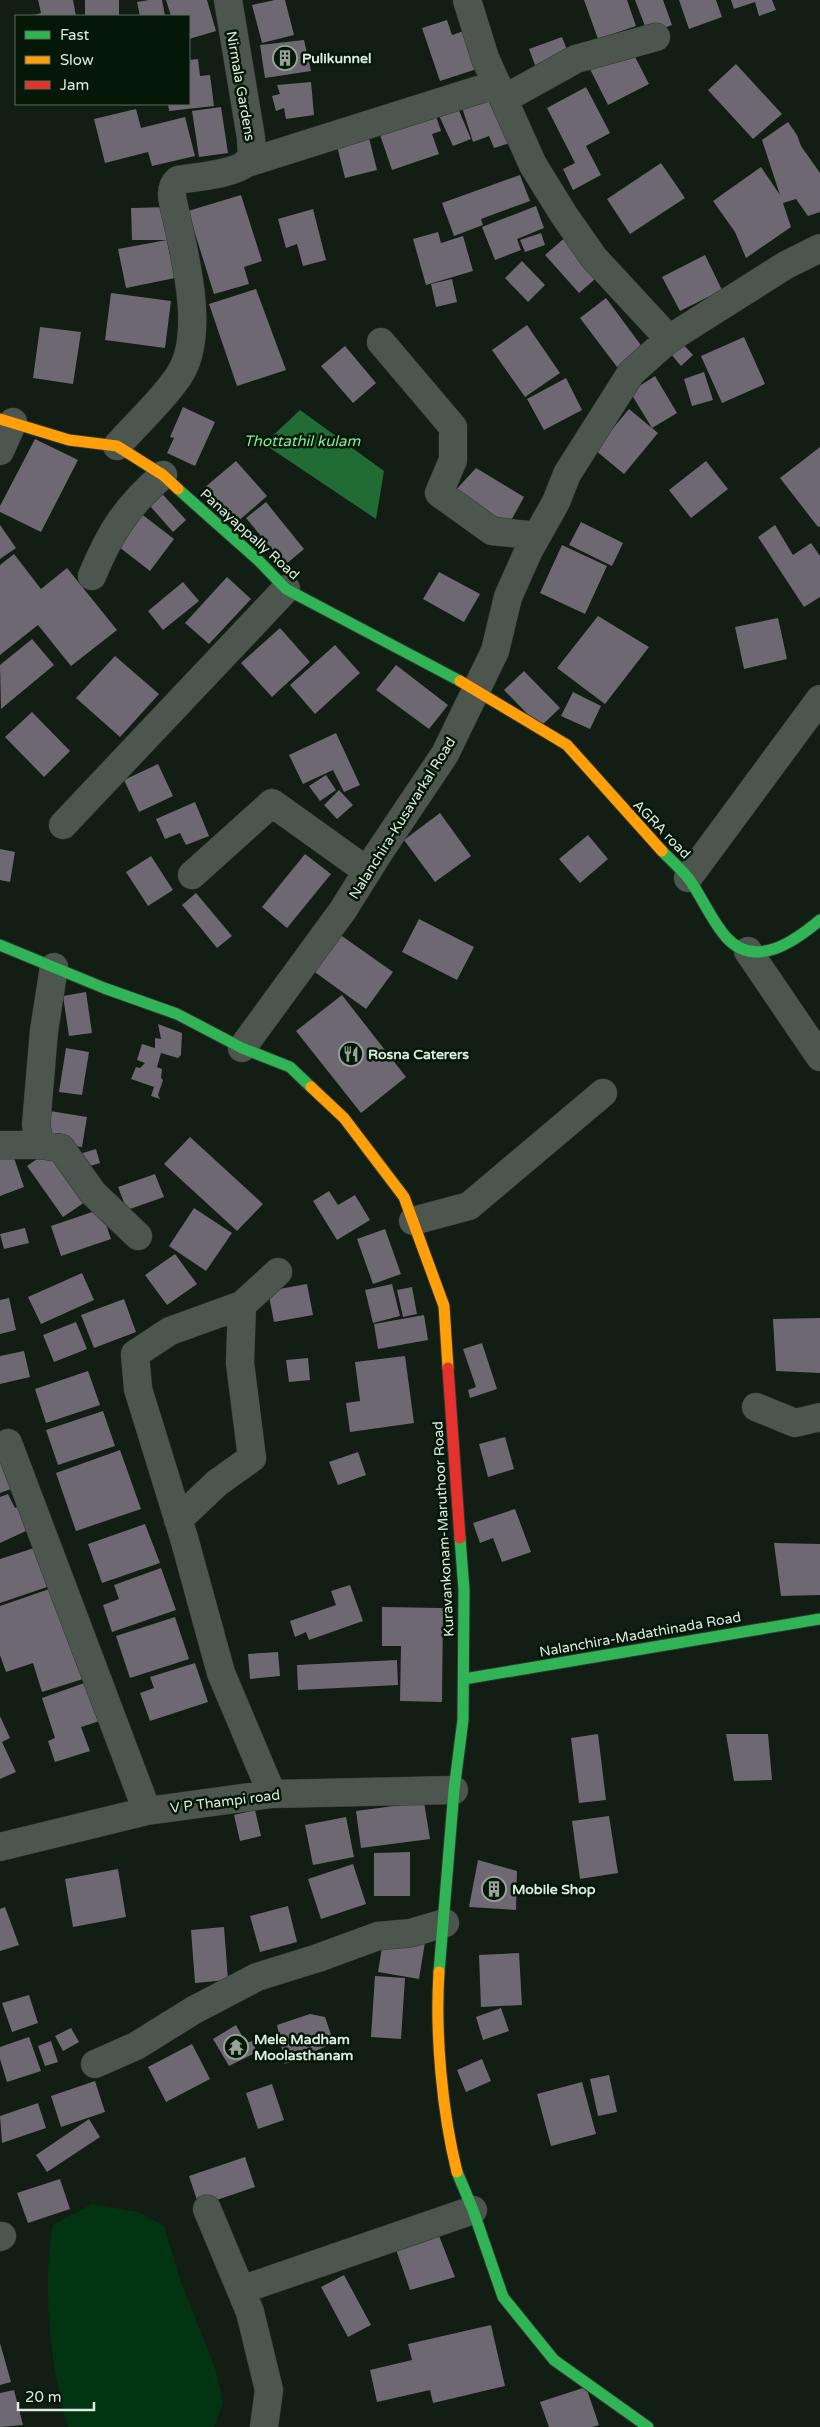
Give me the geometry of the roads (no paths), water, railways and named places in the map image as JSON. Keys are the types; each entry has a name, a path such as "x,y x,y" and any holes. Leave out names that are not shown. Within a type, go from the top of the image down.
{"main road":[{"name":"Panayappally Road","path":"6,421 69,440 117,446 163,474 259,561 286,589 477,690"},
{"name":"AGRA road","path":"477,690 567,745 625,812 688,878 728,938 748,951"},
{"path":"748,951 773,951 799,938 820,920"},
{"name":"Kuravankonam-Maruthoor Road","path":"0,945 104,988 177,1014 242,1048 290,1067 344,1118 404,1197 444,1306 464,1590 463,1720 454,1790 436,2002 447,2132 458,2176 473,2210 503,2297 554,2360 648,2427"},
{"name":"Nalanchira-Madathinada Road","path":"464,1679 820,1619"}],"street":[{"name":"Nirmala Gardens","path":"228,0 251,138 251,156 247,163"},
{"path":"467,0 485,58 533,165 564,215 594,258 669,339"},
{"path":"117,446 179,376 190,347 192,286 172,196 174,184 178,180 228,171 247,163 501,91 576,60 656,37"},
{"name":"Nalanchira-Kusavarkal Road","path":"242,1048 343,910 445,754 495,651 508,598 556,502 567,474 631,373 669,339 786,265 820,248"},
{"path":"381,342 453,428 453,460 439,492 492,532 538,536"},
{"path":"0,451 6,421"},
{"path":"92,576 106,542 138,496 163,474"},
{"path":"63,825 286,589"},
{"path":"688,878 820,699"},
{"path":"192,875 272,803 367,871"},
{"path":"748,951 820,1057"},
{"path":"40,1145 36,1125 44,1032 54,968"},
{"path":"413,1220 469,1206 603,1093"},
{"path":"0,1145 40,1145 61,1148 93,1193 138,1236"},
{"path":"272,1794 221,1673 178,1520 138,1389 135,1354 170,1331 242,1305 278,1272"},
{"path":"178,1520 217,1483 252,1458 240,1363 242,1305"},
{"path":"756,1407 795,1422 820,1417"},
{"path":"8,1443 147,1811"},
{"name":"V P Thampi road","path":"0,1847 147,1811 272,1794 454,1790"},
{"path":"95,2064 136,2046 194,2010 257,1977 318,1958 378,1936 411,1934 444,1923"},
{"path":"207,2208 250,2312 269,2390 264,2427"},
{"path":"241,2290 473,2210"}],"water":[{"name":"Thottathil kulam","path":"300,410 384,471 376,519 264,444"}],"place":[{"name":"Pulikunnel","path":"285,58"},
{"name":"Rosna Caterers","path":"351,1054"},
{"name":"Mobile Shop","path":"494,1889"},
{"name":"Mele Madham Moolasthanam","path":"236,2047"}]}
